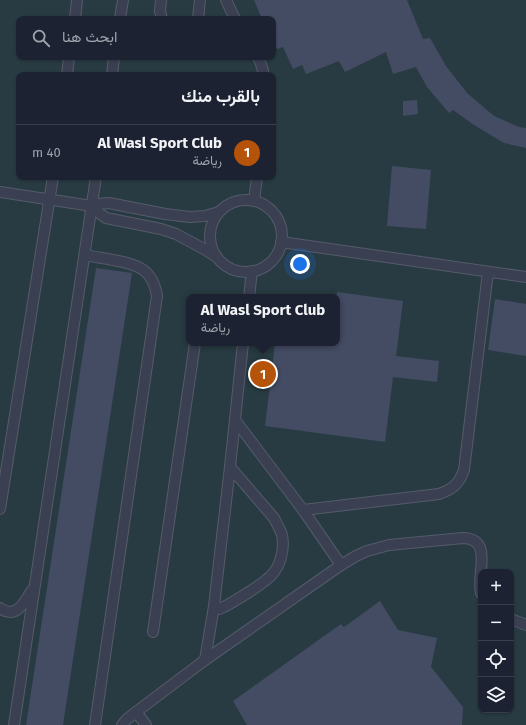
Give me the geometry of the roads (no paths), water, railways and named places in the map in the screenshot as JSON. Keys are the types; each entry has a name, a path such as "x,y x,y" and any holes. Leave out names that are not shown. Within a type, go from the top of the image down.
{"lane":[{"path":"75,16 77,0"},
{"path":"120,16 123,0"},
{"path":"161,0 161,16"},
{"path":"198,16 200,0"},
{"path":"226,0 234,16"},
{"path":"67,72 69,60"},
{"path":"112,72 114,60"},
{"path":"259,60 263,72"},
{"path":"0,509 53,180"},
{"path":"14,725 96,180"},
{"path":"254,201 257,180"},
{"path":"0,192 92,206 109,203 165,214 190,217 205,216 218,212 235,202 244,200 254,201 262,204 274,213 281,226 281,242 278,252 271,261 262,268 252,271 232,269 224,264 212,250 210,240 210,230 218,212"},
{"path":"92,206 106,218 161,229 176,234 218,258"},
{"path":"281,242 526,277"},
{"path":"85,255 128,262 136,265 143,269 151,278 158,296 95,725"},
{"path":"249,294 252,271"},
{"path":"303,510 439,494 448,491 455,486 461,478 464,470 488,272"},
{"path":"153,632 195,346"},
{"path":"205,660 214,606 243,346"},
{"path":"235,420 303,510 341,565"},
{"path":"214,606 218,609 224,608 267,580 280,563 282,552 283,543 276,522 230,467"},
{"path":"122,725 136,712 205,660 341,565 367,551 389,545 470,538 481,546 481,569"},
{"path":"0,608 4,611 12,612 19,610 25,603 35,585"},
{"path":"514,620 526,625"},
{"path":"136,712 146,725"}],"place":[{"name":"Al Wasl Sport Club","path":"263,374"}]}
